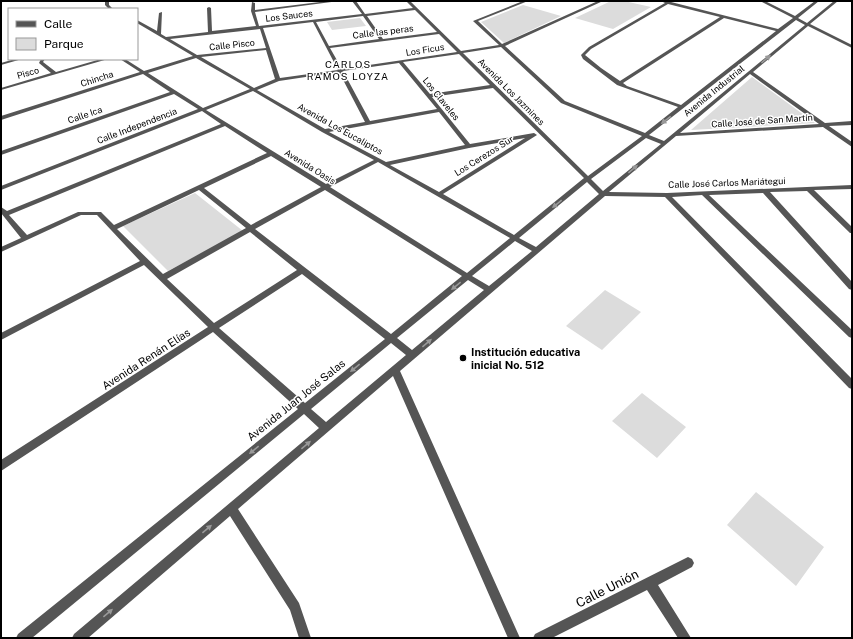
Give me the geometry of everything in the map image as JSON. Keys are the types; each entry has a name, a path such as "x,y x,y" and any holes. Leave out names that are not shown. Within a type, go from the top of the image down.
{"street":[{"path":"295,1 298,5"},
{"path":"254,11 337,1"},
{"path":"354,1 382,40"},
{"path":"526,1 475,21 563,102 664,143"},
{"name":"Los Ficus","path":"278,80 502,46 600,1"},
{"path":"661,1 780,31"},
{"path":"762,1 851,47"},
{"name":"Avenida Juan José Salas","path":"22,638 586,180 817,1"},
{"name":"Avenida Industrial","path":"603,194 836,1"},
{"name":"Avenida Los Jazmines","path":"410,2 495,86 586,180 603,194"},
{"path":"669,2 599,42 584,52 583,55 619,84 682,107"},
{"path":"253,3 259,28 268,49 278,80"},
{"path":"209,8 210,33"},
{"name":"Los Sauces","path":"162,37 259,28 416,8"},
{"path":"161,13 162,37"},
{"path":"619,84 724,16"},
{"path":"314,21 368,123"},
{"name":"Avenida Los Eucaliptos","path":"138,22 144,28 197,56 324,131 536,250"},
{"name":"Calle las peras","path":"327,47 441,33"},
{"name":"Calle Pisco","path":"197,56 268,49"},
{"name":"Chincha","path":"1,118 197,56"},
{"path":"1,64 16,60"},
{"path":"42,60 41,62 54,73"},
{"name":"Pisco","path":"1,89 102,60"},
{"name":"Avenida Oasis","path":"124,60 489,290"},
{"name":"Los Claveles","path":"401,62 469,146"},
{"path":"750,72 852,145"},
{"name":"Calle Independencia","path":"1,188 278,80"},
{"path":"429,96 495,86"},
{"name":"Calle Ica","path":"1,153 174,92"},
{"path":"324,131 440,110"},
{"name":"Calle José de San Martín","path":"673,135 852,123"},
{"path":"26,239 3,212 226,124"},
{"name":"Los Cerezos Sur","path":"438,196 539,131"},
{"path":"385,164 469,146 534,135"},
{"path":"113,228 272,153"},
{"path":"162,278 325,187 378,160"},
{"path":"199,187 302,270 412,355"},
{"name":"Calle José Carlos Mariátegui","path":"603,194 704,194 852,187"},
{"path":"809,189 852,231"},
{"path":"765,191 852,287"},
{"path":"78,638 603,194"},
{"path":"704,194 852,335"},
{"path":"667,195 852,385"},
{"path":"1,250 80,213 99,213 145,262 214,328 326,428"},
{"path":"1,337 145,262"},
{"name":"Avenida Renán Elías","path":"1,466 302,270"},
{"path":"395,370 514,638"},
{"path":"231,508 295,607 305,638"},
{"name":"Calle Unión","path":"539,638 688,563"},
{"path":"649,582 685,638"}],"green space":[{"path":"611,1 624,1 651,7 613,29 575,18"},
{"path":"523,5 561,16 504,43 481,22"},
{"path":"360,18 366,26 332,30 327,22"},
{"path":"752,77 815,123 691,130"},
{"path":"195,193 243,231 168,271 123,226"},
{"path":"605,290 641,312 602,350 566,326"},
{"path":"642,393 686,427 657,458 612,421"},
{"path":"756,492 824,547 796,586 727,525"}],"place":[{"name":"Institución educativa inicial No. 512","path":"463,358"}],"district":[{"name":"CARLOS RAMOS LOYZA","path":"348,70"}]}
